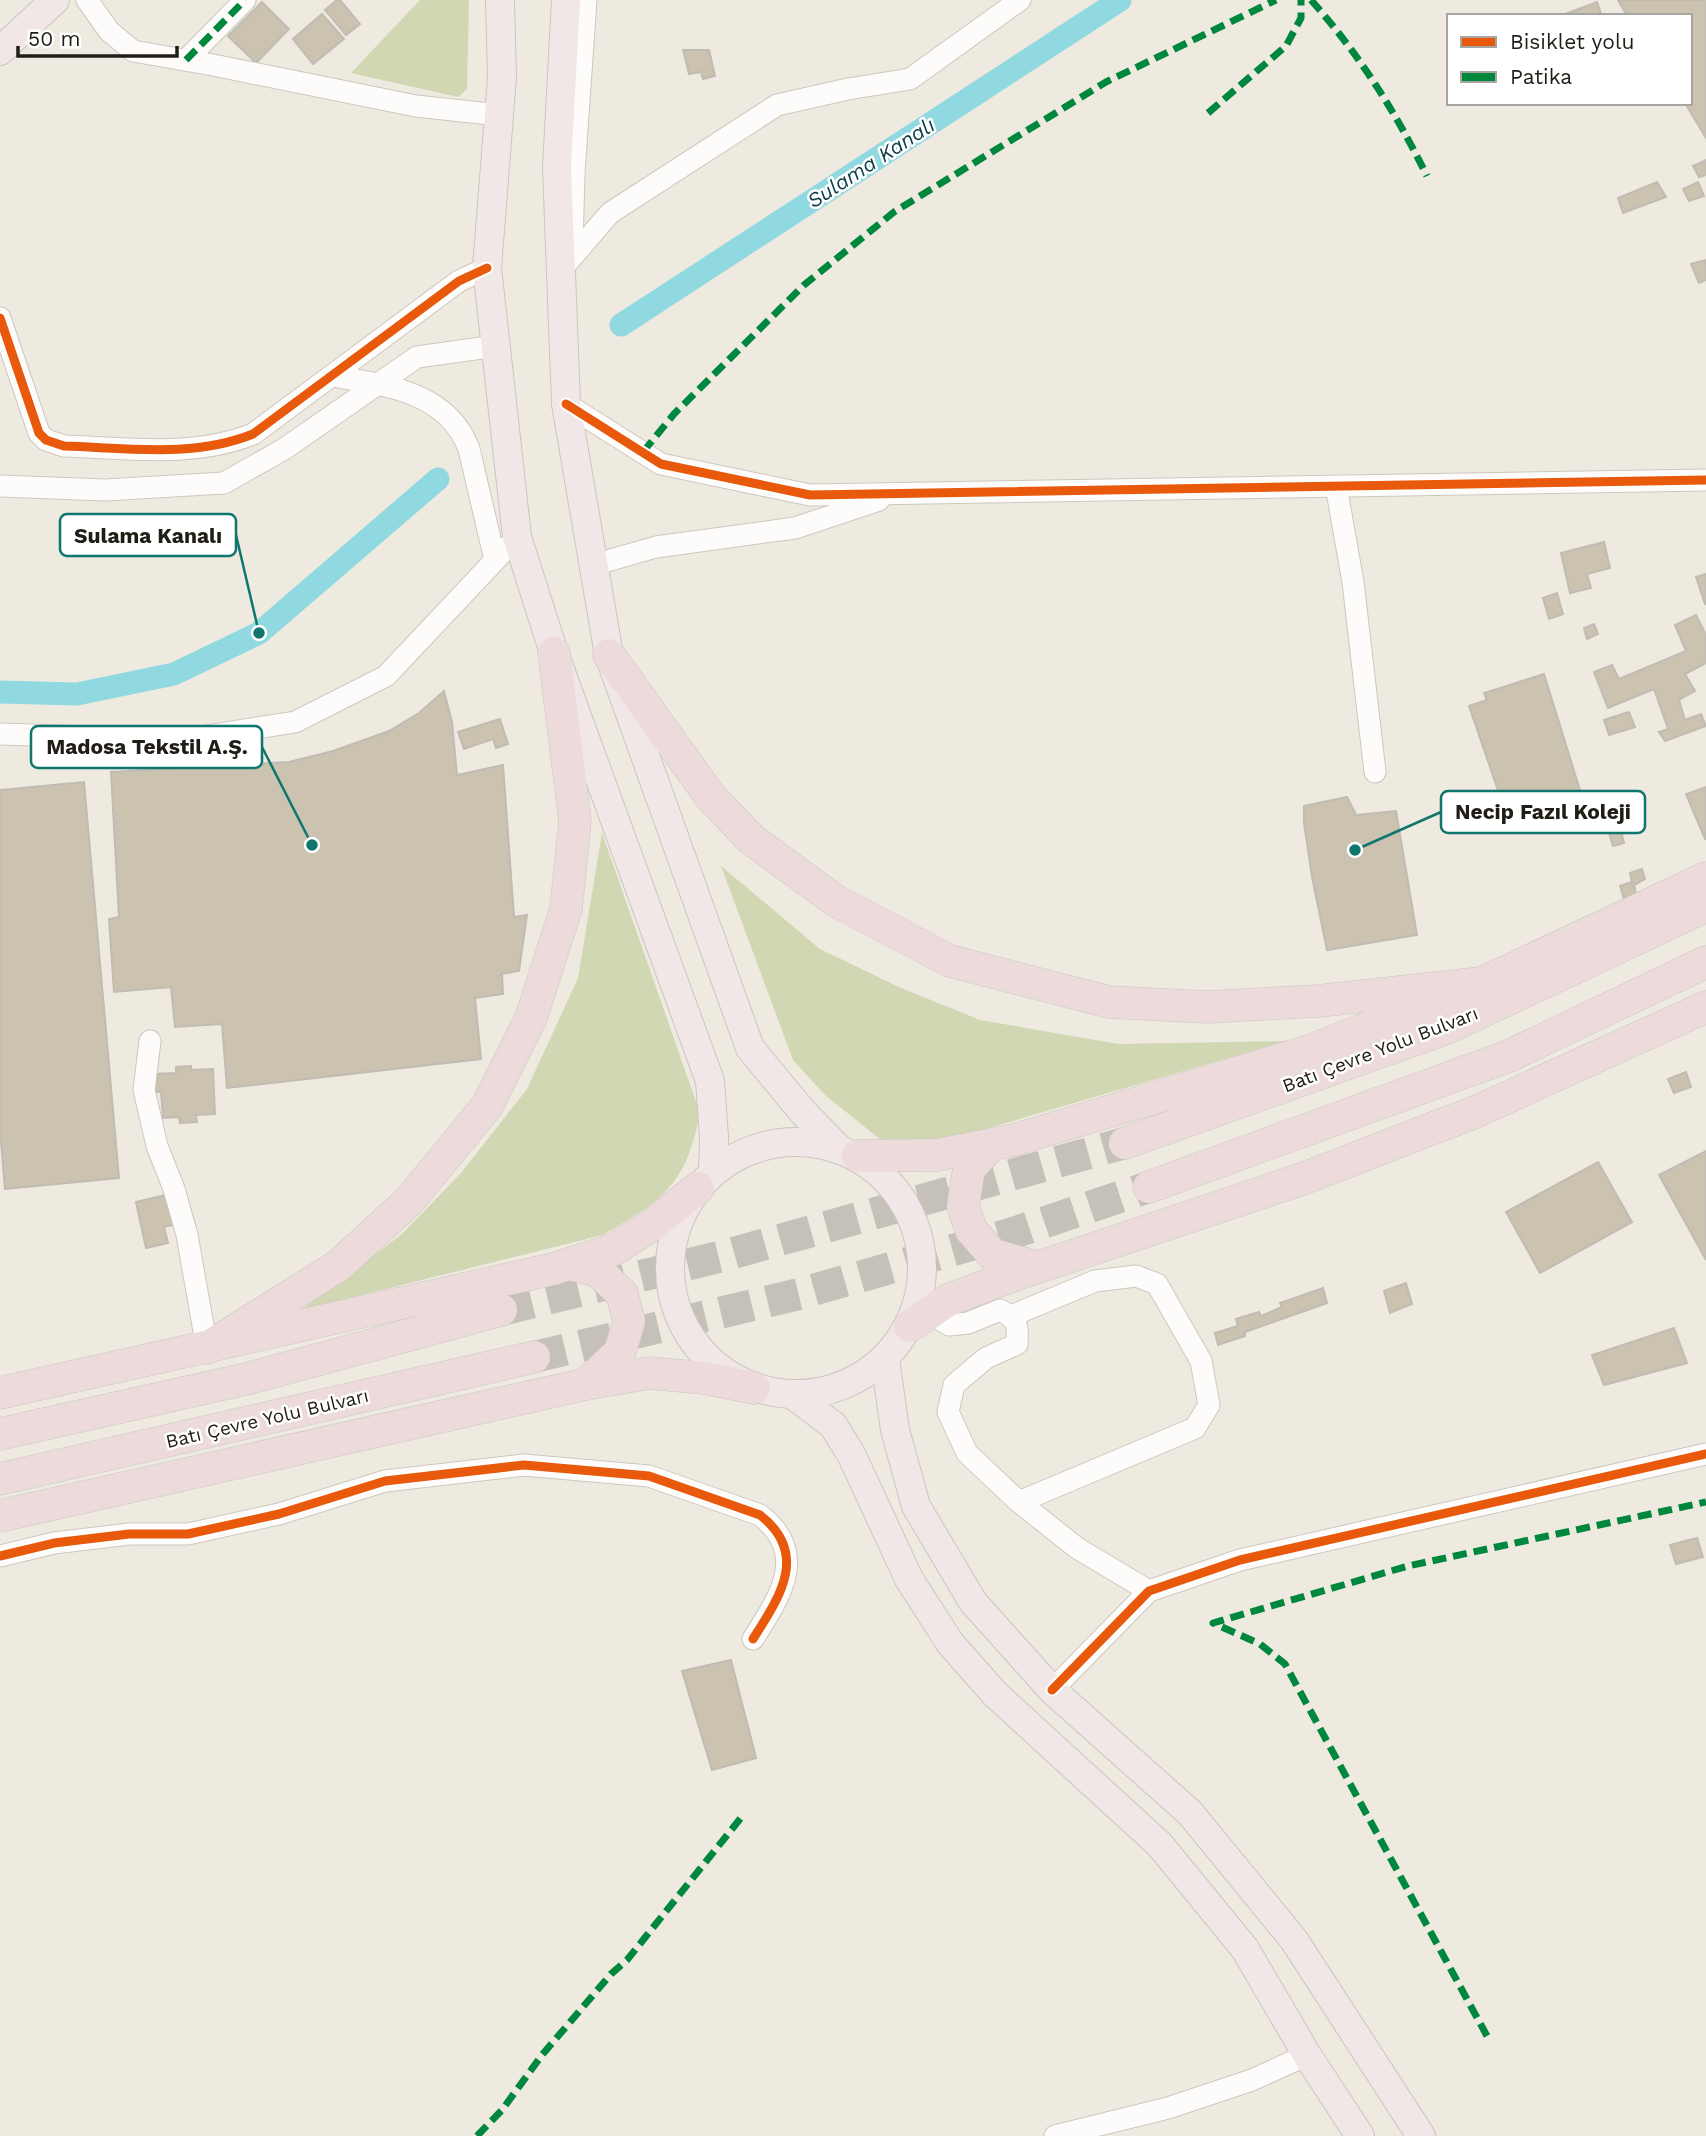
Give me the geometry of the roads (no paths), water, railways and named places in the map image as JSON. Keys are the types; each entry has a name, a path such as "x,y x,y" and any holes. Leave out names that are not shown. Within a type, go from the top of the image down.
{"highway":[{"path":"207,1349 338,1266 409,1201 487,1106 531,1018 566,909 575,821 554,653"},
{"path":"609,655 710,796 751,839 836,901 950,961 1110,1002 1207,1007 1318,1001 1482,983"},
{"path":"848,1152 937,1155 1014,1140 1309,1051 1482,983 1706,878"},
{"name":"Batı Çevre Yolu Bulvarı","path":"1125,1143 1447,1028 1706,906"},
{"path":"1149,1187 1509,1056 1706,962"},
{"path":"920,1319 948,1300 1036,1267 1315,1175 1475,1112 1706,1007"},
{"path":"992,1144 969,1169 963,1206 971,1230 993,1255 1036,1267"},
{"path":"0,1393 207,1349 570,1264 615,1249 653,1224 705,1180"},
{"path":"570,1264 598,1272 622,1294 629,1321 620,1352 586,1384"},
{"path":"0,1434 246,1379 501,1310"},
{"name":"Batı Çevre Yolu Bulvarı","path":"0,1479 534,1357"},
{"path":"0,1516 586,1384 649,1373 704,1378 754,1388"}],"main road":[{"path":"0,51 55,0"},
{"path":"500,0 502,77 487,268 517,537 554,653 710,1081 714,1137 705,1180"},
{"path":"566,0 556,168 566,263 565,404 609,655 750,1048 802,1111 848,1152 889,1180 911,1212 923,1250 920,1319 885,1359 858,1379 827,1391 793,1395 754,1388 718,1368 709,1359 691,1339 673,1303 669,1262 677,1222 705,1180 741,1154 772,1143 805,1141 848,1152"},
{"path":"885,1359 895,1430 916,1506 973,1602 1052,1690 1191,1813 1294,1940 1421,2136"},
{"path":"793,1395 833,1425 851,1454 909,1579 950,1643 995,1694 1160,1845 1245,1948 1307,2055 1360,2136"}],"street":[{"path":"87,0 109,31 133,51 416,106 499,115"},
{"path":"186,60 246,0"},
{"path":"566,263 586,0"},
{"path":"566,263 610,214 777,105 910,79 1020,0"},
{"path":"0,318 39,433 46,440 64,446 194,449 231,443 253,434 459,281 487,268"},
{"path":"0,486 105,491 224,483 284,449 417,357 496,346"},
{"path":"333,376 379,384 425,398 447,414 463,432 495,560"},
{"path":"565,404 660,464 810,495 1706,480"},
{"path":"1336,486 1353,582 1375,772"},
{"path":"593,565 656,547 795,528 897,494"},
{"path":"0,734 181,740 295,722 386,676 517,537"},
{"path":"150,1041 144,1090 157,1146 174,1189 187,1235 207,1349"},
{"path":"1011,1316 1095,1280 1136,1276 1157,1284 1201,1361 1209,1405 1195,1428 1019,1502"},
{"path":"920,1319 949,1325 968,1323 1000,1310 1011,1316 1017,1326 1017,1344 986,1358 954,1385 947,1412 967,1453 1019,1502 1077,1548 1149,1591"},
{"path":"1052,1690 1149,1591 1240,1560 1706,1454"},
{"path":"0,1556 54,1543 129,1534 188,1534 279,1514 385,1481 524,1465 649,1476 760,1515 774,1526 786,1558 785,1578 780,1597 753,1639"},
{"path":"1055,2136 1168,2108 1252,2080 1307,2055"}],"waterway":[{"name":"Sulama Kanalı","path":"621,325 1120,0"},
{"name":"Sulama Kanalı","path":"0,692 77,694 174,674 259,633 438,479"}],"tunnel":[{"path":"501,1310 723,1256 1125,1143"},
{"path":"534,1357 799,1294 1013,1233 1149,1187"}],"place":[{"name":"Sulama Kanalı","path":"259,633"},
{"name":"Madosa Tekstil A.Ş.","path":"312,845"},
{"name":"Necip Fazıl Koleji","path":"1355,850"}]}
